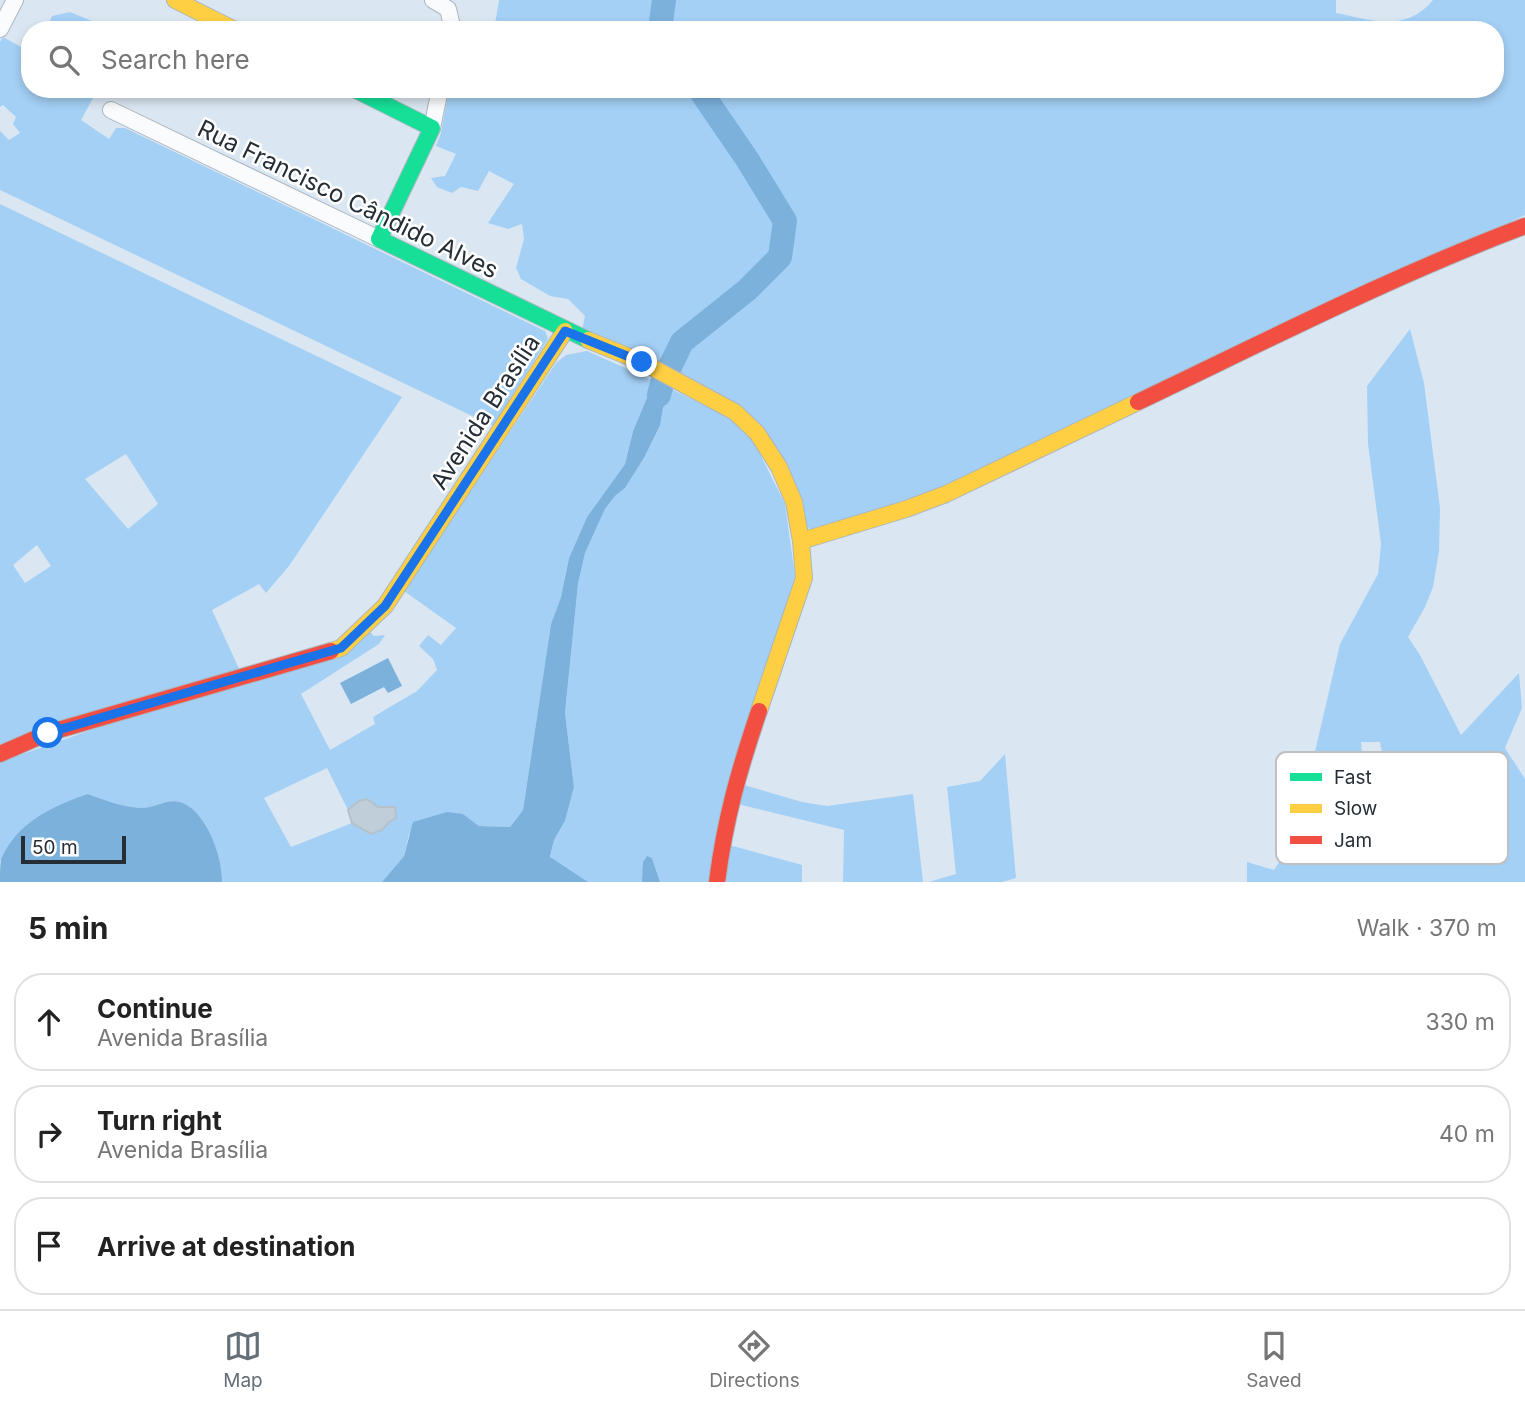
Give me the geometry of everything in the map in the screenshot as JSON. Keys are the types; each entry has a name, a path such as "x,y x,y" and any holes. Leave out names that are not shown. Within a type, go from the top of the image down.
{"street":[{"path":"0,29 15,0"},
{"path":"175,0 217,21"},
{"path":"433,0 448,9 451,21"},
{"path":"372,98 432,128"},
{"path":"379,240 432,128 438,98"},
{"name":"Rua Francisco Cândido Alves","path":"111,110 565,331"},
{"path":"801,541 946,494 1398,278 1458,251 1525,226"},
{"name":"Avenida Brasília","path":"0,754 48,733 341,648 385,606 565,331 642,362 736,412 757,433 779,467 794,502 804,578 735,782 722,841 718,882"}],"shaded area":[{"path":"499,0 1336,0 1336,13 1375,21 496,21"},
{"path":"1433,0 1525,0 1525,215 941,489 812,530 805,526 760,428 582,330 585,316 568,299 550,296 521,279 516,268 524,239 522,224 508,229 488,223 514,184 489,171 478,191 461,187 452,193 437,187 431,178 445,176 456,154 436,146 447,98 1504,98 1504,21 1394,21 1411,17"},
{"path":"70,12 92,21 50,21 52,16"},
{"path":"3,37 21,47 21,98 93,98 81,120 109,139 116,128 125,128 545,331 548,339 493,426 0,190 0,131 9,140 20,133 13,124 16,117 3,105 0,107 0,42"},
{"path":"0,204 402,397 289,566 266,593 259,584 212,610 241,673 0,749","holes":["126,454 158,504 128,529 85,479","37,545 51,566 25,583 13,565"]},
{"path":"1410,329 1424,383 1440,508 1439,551 1433,587 1408,637 1461,735 1519,673 1522,708 1505,748 1508,752 1382,752 1380,742 1361,742 1362,752 1315,752 1340,644 1378,574 1381,544 1368,444 1367,386"},
{"path":"587,351 654,381 633,431 625,464 587,517 569,558 561,597 551,624 523,810 510,827 479,826 463,814 409,834 404,856 382,882 222,882 220,861 212,837 192,808 172,801 141,808 88,794 0,861 0,762 370,632 374,636 385,635 379,644 301,694 330,750 375,724 373,717 417,691 437,670 433,659 419,646 428,635 441,645 456,628 404,591 556,363 566,355","holes":["327,768 348,810 359,801 367,799 378,807 395,807 396,817 371,834 352,823 291,847 264,798"]},
{"path":"654,381 673,390 663,408 660,426 625,488 605,509 585,553 578,584 565,713 574,787 565,821 554,840 550,857 588,882 382,882 404,856 413,822 447,812 463,814 479,826 510,827 523,810 551,624 561,597 569,558 587,517 625,464 633,431"},
{"path":"673,390 730,418 753,440 785,504 795,576 708,882 660,882 652,858 642,882 588,882 550,858 554,840 565,821 574,787 565,713 578,584 585,553 605,509 625,488 644,458 660,427 663,408"},
{"path":"388,658 402,686 388,693 384,687 351,704 340,683"},
{"path":"1508,753 1525,779 1525,882 1247,882 1247,862 1274,870 1278,864 1508,864"},
{"path":"1005,754 1016,878 1002,882 929,882 956,874 947,787 980,781"},
{"path":"744,785 802,802 827,806 913,794 923,882 843,882 844,830 738,804"},
{"path":"88,794 141,808 177,801 192,808 212,837 220,861 222,882 0,882 1,860 16,836 26,826 49,810"},
{"path":"729,845 802,865 802,882 725,882"},
{"path":"647,856 652,858 660,882 642,882 643,862"}],"building":[{"path":"367,799 378,807 395,807 396,818 382,830 371,834 352,823 348,810 359,801"}],"waterway":[{"path":"661,21 664,0"},
{"path":"659,395 682,342 747,290 780,257 785,221 705,98"}],"traffic: fast":[{"path":"372,98 432,128 379,239 588,340"}],"traffic: slow":[{"path":"175,0 217,21"},
{"path":"331,651 341,648 385,606 565,331"},
{"path":"588,340 642,362 735,412 757,433 779,467 794,502 804,578 759,711"},
{"path":"801,541 946,494 1138,402"}],"traffic: jam":[{"path":"1138,402 1426,266 1525,226"},
{"path":"0,754 48,733 331,651"},
{"path":"717,882 734,795 759,711"}],"route":[{"path":"48,733 341,648 385,606 565,331 642,362"}]}
